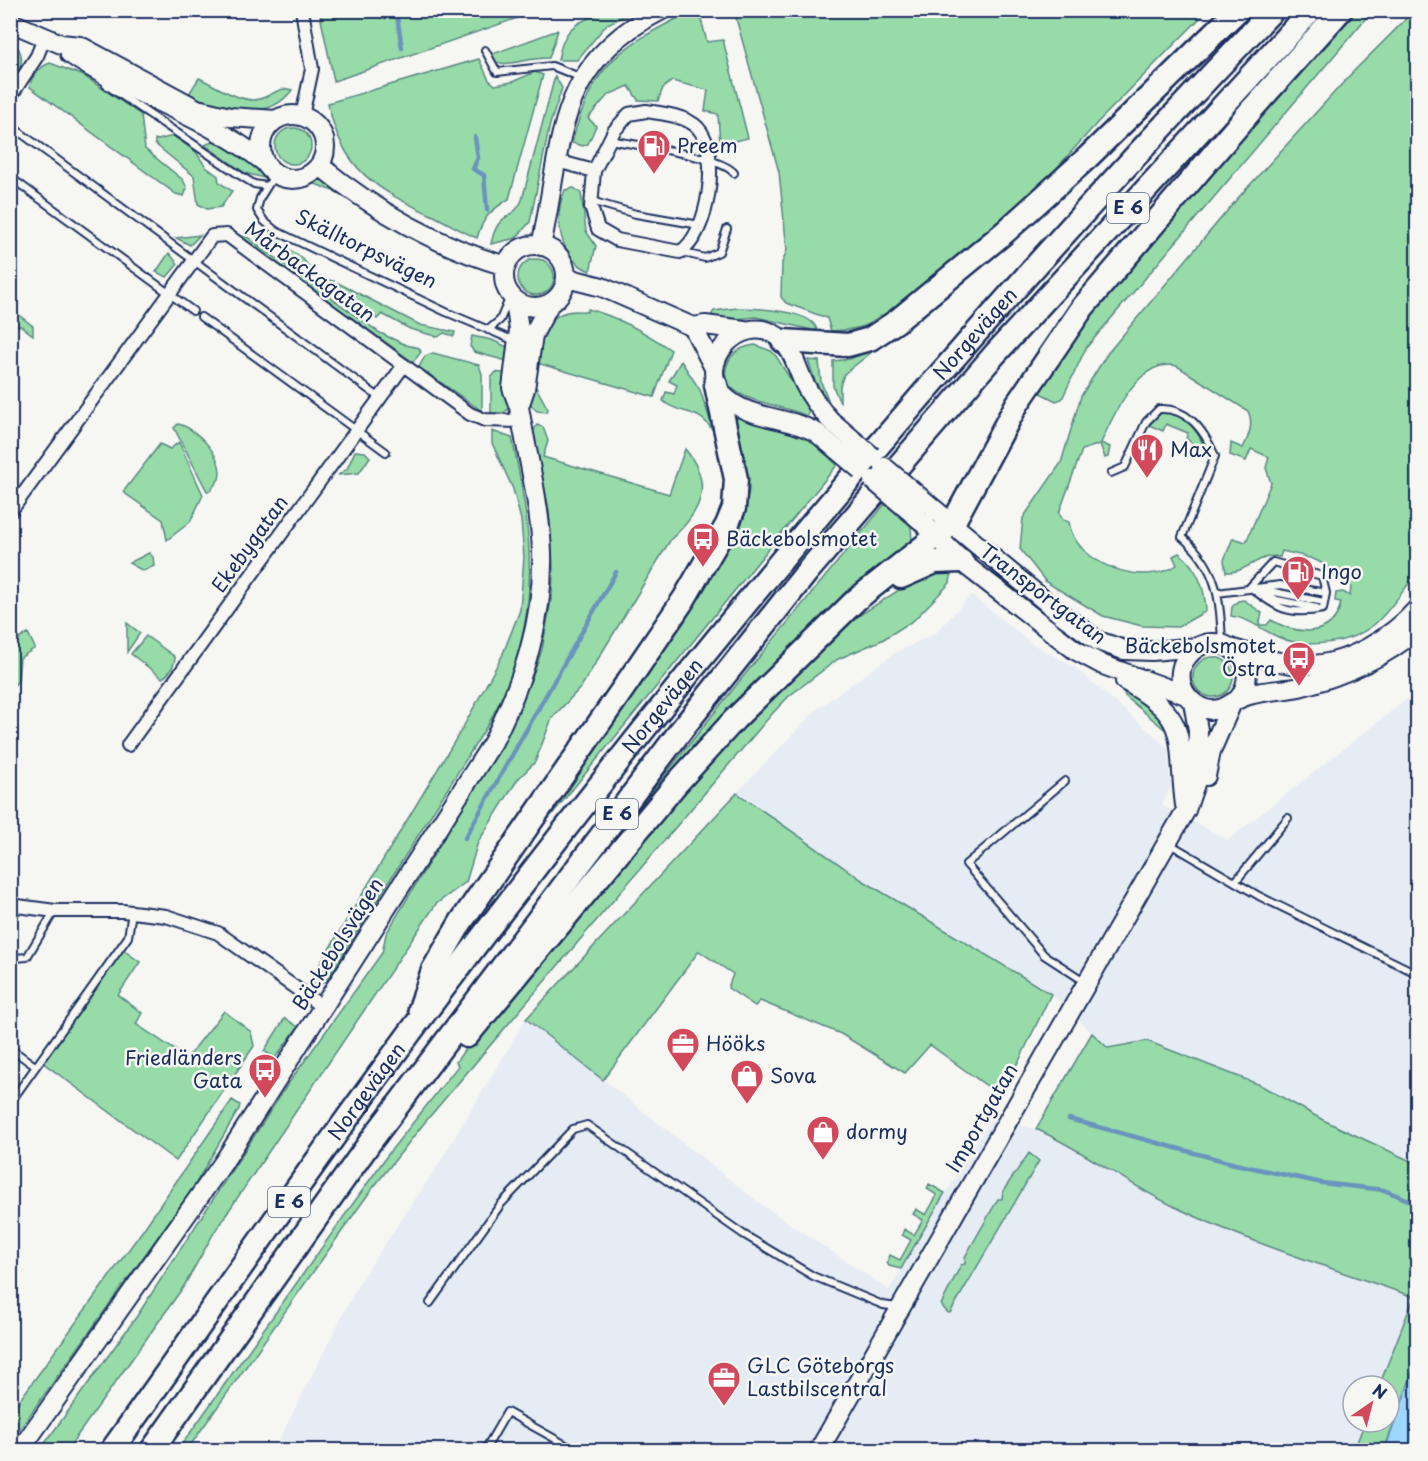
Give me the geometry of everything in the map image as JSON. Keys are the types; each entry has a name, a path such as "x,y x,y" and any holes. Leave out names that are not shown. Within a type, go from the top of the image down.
{"highway":[{"path":"783,341 848,345 870,339 897,321 1005,232 1088,157 1238,10"},
{"name":"Norgevägen","path":"112,1450 413,1030 660,707 794,543 1062,234 1273,10"},
{"name":"Norgevägen","path":"152,1450 373,1138 681,729 807,572 995,354 1311,10"},
{"path":"373,1138 440,1070 685,775 735,719 837,618 945,530 1017,404 1083,307 1260,99 1341,10"},
{"path":"413,1030 433,969 460,922 634,674 684,599 727,525 734,508 736,479 715,377"},
{"path":"837,618 911,570 935,562 961,561"}],"street":[{"path":"302,10 312,69 302,116 317,126 323,136 325,155 320,166"},
{"path":"541,246 566,115 582,78 609,44 662,10"},
{"name":"Skälltorpsvägen","path":"10,22 59,45 150,100 226,136 269,174 287,179 299,179 311,175 320,166 353,193 394,216 469,256 506,266"},
{"path":"10,98 38,56 59,45"},
{"name":"Skälltorpsvägen","path":"59,45 80,46 196,108 230,117 276,120"},
{"path":"645,111 669,115 697,126 708,141 710,163 707,197 701,225 690,246 680,252 617,240 598,229 591,201 594,171 610,140 629,114 645,111"},
{"name":"Skälltorpsvägen","path":"269,174 261,141 268,127 276,120 286,116 302,116"},
{"path":"557,161 594,171"},
{"name":"Mårbackagatan","path":"10,512 193,261 212,236 221,233 227,235 470,414 485,420 520,414"},
{"path":"541,246 560,257 567,278 562,294 549,305 532,307 513,298 504,279 506,266 520,249 541,246"},
{"path":"567,278 602,287 693,327 705,325 763,330 783,341"},
{"name":"Bäckebolsvägen","path":"20,1450 223,1163 324,1008 493,742 527,665 539,614 542,552 520,414 525,389 524,344 513,298"},
{"name":"Bäckebolsvägen","path":"524,344 549,305"},
{"path":"693,327 715,377"},
{"path":"715,377 724,347 744,330"},
{"name":"Transportgatan","path":"783,341 795,358 816,405 928,504 961,561 1075,650 1103,665 1190,699 1209,709 1346,673 1394,649 1418,629"},
{"name":"Ekebygatan","path":"128,745 404,365"},
{"name":"Transportgatan","path":"715,377 723,394 740,407 786,419 817,433 920,520 945,530 1098,641 1124,650 1152,651 1208,644 1227,646 1281,663 1305,665 1327,663 1352,654 1387,636 1418,608"},
{"path":"1227,646 1242,659 1247,672 1246,685 1235,702"},
{"path":"1190,699 1181,680 1181,669 1189,654 1198,647"},
{"path":"1103,665 1158,701 1178,727 1186,810"},
{"name":"Importgatan","path":"819,1450 1186,810 1198,771 1198,730 1190,699"},
{"name":"Importgatan","path":"1186,810 1201,795 1211,751 1235,702"},
{"path":"10,905 55,911 132,912 166,916 218,933 324,1008"}],"lane":[{"name":"Skälltorpsvägen","path":"59,45 93,76 236,173 254,184 269,174"},
{"path":"485,50 497,72 552,66 582,78"},
{"path":"10,124 380,398"},
{"path":"610,140 685,153 731,168 734,173"},
{"name":"Skälltorpsvägen","path":"269,174 257,203 257,210 260,216 276,231 488,330 524,344"},
{"path":"10,177 193,311"},
{"path":"591,201 636,214 701,225"},
{"path":"680,252 705,258 719,252 727,229"},
{"path":"488,330 500,320 513,298"},
{"path":"201,317 386,452"},
{"path":"1111,473 1125,467 1146,422 1159,409 1177,410 1202,430 1215,456 1182,537 1199,554 1212,574 1227,646"},
{"path":"1250,587 1273,562 1322,576 1326,593 1323,606"},
{"path":"1217,593 1280,585 1326,593"},
{"path":"1250,587 1323,606"},
{"path":"1250,587 1276,608 1304,613 1323,606"},
{"path":"1065,781 966,864 1044,955 1086,982"},
{"path":"1235,882 1288,818"},
{"path":"1167,842 1235,882 1418,974"},
{"path":"10,954 15,958 27,957 55,911"},
{"path":"10,1103 128,937 132,912"},
{"path":"10,1048 35,1066"},
{"path":"430,1303 501,1204 573,1129 587,1125 743,1234 813,1276 883,1305 900,1307"},
{"path":"485,1450 507,1412 575,1450"}],"shaded area":[{"path":"971,595 1031,643 1073,666 1156,737 1168,749 1171,787 1162,805 1228,840 1417,691 1417,1164 1323,1120 1260,1085 1147,1041 1108,1048 1051,994 862,880 737,793 817,709 895,653 936,633"},
{"path":"526,1019 762,1205 889,1290 991,1118 1036,1129 1058,1139 1174,1207 1259,1243 1414,1297 1384,1374 1341,1374 1341,1434 1360,1434 1354,1450 274,1450 360,1281 437,1167"}],"green space":[{"path":"319,10 538,10 538,11 334,81"},
{"path":"605,11 637,11 607,24 577,60 558,60 564,39 573,27"},
{"path":"692,11 714,11 700,15 707,42 723,40 748,138 720,144 718,114 705,111 708,90 672,81 663,88 658,101 638,100 629,86 608,95 588,118 596,126 588,144 583,146 572,143 589,93 613,60 646,35"},
{"path":"734,11 1207,11 1098,122 1029,199 958,262 880,320 856,329 831,331 827,318 786,303 781,297 782,263 787,250 779,172"},
{"path":"1357,11 1372,11 1086,348 1062,399 1056,401 1038,392 1087,316 1245,127"},
{"path":"1411,11 1418,11 1417,573 1379,620 1357,635 1344,639 1317,644 1290,641 1243,619 1231,616 1232,607 1238,601 1244,600 1262,613 1259,625 1267,625 1271,620 1303,631 1323,628 1331,623 1337,614 1341,602 1335,601 1336,593 1343,592 1350,596 1351,587 1348,582 1338,580 1328,567 1321,563 1282,551 1280,557 1273,556 1240,570 1226,572 1224,560 1233,538 1246,542 1271,483 1266,468 1269,457 1251,449 1246,461 1230,455 1231,443 1243,448 1247,439 1251,425 1248,411 1177,366 1163,366 1151,370 1139,379 1120,404 1101,443 1110,447 1108,457 1105,458 1100,444 1082,450 1059,513 1063,520 1069,522 1074,537 1083,550 1112,568 1130,573 1147,574 1163,571 1177,565 1173,556 1179,553 1191,565 1199,579 1206,611 1178,627 1142,626 1103,616 1046,582 1020,549 1023,518 1061,463 1081,396 1107,354 1238,198"},
{"path":"558,30 549,58 500,63 495,62 490,55"},
{"path":"11,42 21,53 20,67 16,77 11,74"},
{"path":"479,59 489,80 495,85 512,82 535,72 543,75 509,199 488,215 477,238 396,197 365,175 342,146 328,103"},
{"path":"50,63 84,76 141,115 145,149 183,180 187,188 184,196 176,194 30,87 37,72"},
{"path":"555,76 562,88 550,124 530,222 516,238 491,244 498,225 518,207 522,200"},
{"path":"199,78 232,94 252,100 258,100 277,91 292,90 281,101 270,107 243,111 187,97"},
{"path":"293,128 306,133 311,146 306,159 293,164 280,159 275,146 280,133"},
{"path":"173,136 196,152 206,167 218,176 219,182 232,191 221,207 207,209 198,204 194,176 155,144 155,139"},
{"path":"219,139 252,160 264,178 245,173 205,145"},
{"path":"332,161 371,206 313,183 325,174"},
{"path":"574,188 581,193 586,231 596,246 590,271 571,257 561,236 559,212 561,201 565,190"},
{"path":"200,235 190,245 176,238"},
{"path":"237,235 247,237 380,333 406,345 419,348 421,352 413,362"},
{"path":"270,237 301,257 313,271 324,279 334,281 334,288 268,240"},
{"path":"169,253 178,264 167,277 156,272"},
{"path":"536,259 549,264 554,277 549,290 536,295 523,290 518,277 523,264"},
{"path":"338,283 420,325 455,332 454,336 444,333 438,337 410,329 382,314 377,319 338,291"},
{"path":"737,308 796,314 814,324 817,331 756,317 725,320 710,317 714,311"},
{"path":"11,309 33,326 33,335 21,326 11,325"},
{"path":"588,309 631,326 671,350 654,397 537,363 540,341 549,323 564,313 587,312"},
{"path":"472,336 492,340 507,347 507,361 474,352 470,346"},
{"path":"755,345 771,351 776,356 810,411 806,416 750,398 737,392 728,383 725,372 731,357 742,348"},
{"path":"877,348 844,374 840,386 840,403 833,386 833,361 850,359"},
{"path":"433,353 479,365 482,374 482,411 419,367 425,356"},
{"path":"808,360 819,361 821,382 830,404 815,381"},
{"path":"681,361 700,390 714,432 701,418 676,409 663,401 666,392 674,394 677,385 669,381"},
{"path":"496,372 507,374 508,409 502,415 491,414 491,378"},
{"path":"533,382 548,409 547,412 537,411 530,404"},
{"path":"1164,410 1178,416 1193,428 1201,439 1203,449 1199,449 1186,438 1188,433 1166,424 1163,431 1149,425"},
{"path":"733,416 777,425 808,438 837,465 541,828 540,826 685,621 743,521 749,490 748,478"},
{"path":"178,424 193,431 214,453 220,471 219,479 210,491 207,491 174,428"},
{"path":"537,425 543,427 548,441 543,457 669,494 685,449 699,474 701,497 697,507 682,529 671,539 581,687 552,718 535,762 518,779 478,842 466,882 436,904 215,1231 184,1286 67,1450 40,1450 137,1316 288,1084 382,953 386,934 517,716 542,650 552,595 553,568 549,510 533,432"},
{"path":"492,431 512,438 526,514 529,585 526,620 518,655 505,690 487,726 327,980 321,984 308,984 462,729 502,656 520,610 524,557 521,520 513,489 492,443"},
{"path":"179,442 203,495 190,522 167,540 163,520 123,492 160,444 170,449"},
{"path":"355,451 365,452 370,457 359,473 338,475 347,469"},
{"path":"885,504 911,526 912,543 817,620 736,704 592,871 590,869 750,668"},
{"path":"149,553 153,557 154,566 143,571 129,563"},
{"path":"952,570 950,583 914,620 882,640 838,659 789,696 771,715 425,1122 369,1193 187,1450 178,1450 389,1153 458,1066 456,1062 476,1033 743,722 837,632 863,613 927,572"},
{"path":"127,623 140,633 127,652"},
{"path":"28,633 35,648 20,658 18,681 11,689 11,645"},
{"path":"146,636 175,657 171,669 162,678 131,654"},
{"path":"1213,657 1221,658 1227,663 1232,669 1232,685 1227,691 1221,696 1213,697 1205,696 1199,691 1194,685 1193,677 1194,669 1199,663 1205,658"},
{"path":"1123,690 1153,705 1169,733 1125,696"},
{"path":"737,793 862,880 1051,994 1019,1061 998,1094 930,1045 905,1073 841,1034 760,1001 755,1006 728,988 733,974 699,951 603,1080 526,1019"},
{"path":"122,949 140,962 118,995 142,1013 136,1024 187,1058 224,1011 251,1032 254,1046 176,1161 42,1062"},
{"path":"285,1018 298,1027 275,1058 264,1051"},
{"path":"1092,1033 1108,1048 1147,1041 1260,1085 1323,1120 1417,1164 1417,1361 1401,1404 1401,1374 1384,1374 1414,1297 1293,1255 1204,1220 1157,1198 1072,1147 1036,1129"},
{"path":"232,1100 240,1105 239,1109 193,1188 11,1441 11,1412 143,1230"},
{"path":"1029,1153 1039,1161 948,1313 941,1305 961,1265 965,1264 965,1257 998,1199 1002,1199 1003,1191"},
{"path":"929,1184 945,1193 901,1269 889,1266 887,1263 890,1255 900,1260 911,1240 902,1235 904,1229 914,1235 923,1220 913,1214 916,1209 926,1215 937,1195 927,1189"},
{"path":"1360,1434 1390,1434 1384,1450 1354,1450"}],"water":[{"path":"1417,1361 1417,1450 1384,1450 1391,1434 1401,1434 1401,1405"}],"waterway":[{"path":"396,10 402,48"},
{"path":"475,137 478,158 473,169 484,175 487,210"},
{"path":"465,838 616,572"},
{"path":"1069,1119 1235,1164 1322,1183 1384,1190 1418,1202"}],"place":[{"name":"Preem","path":"654,175"},
{"name":"Max","path":"1147,479"},
{"name":"Bäckebolsmotet","path":"703,568"},
{"name":"Ingo","path":"1298,601"},
{"name":"Bäckebolsmotet Östra","path":"1299,687"},
{"name":"Hööks","path":"683,1073"},
{"name":"Friedländers Gata","path":"265,1099"},
{"name":"Sova","path":"747,1105"},
{"name":"dormy","path":"823,1161"},
{"name":"GLC Göteborgs Lastbilscentral","path":"724,1407"}]}
